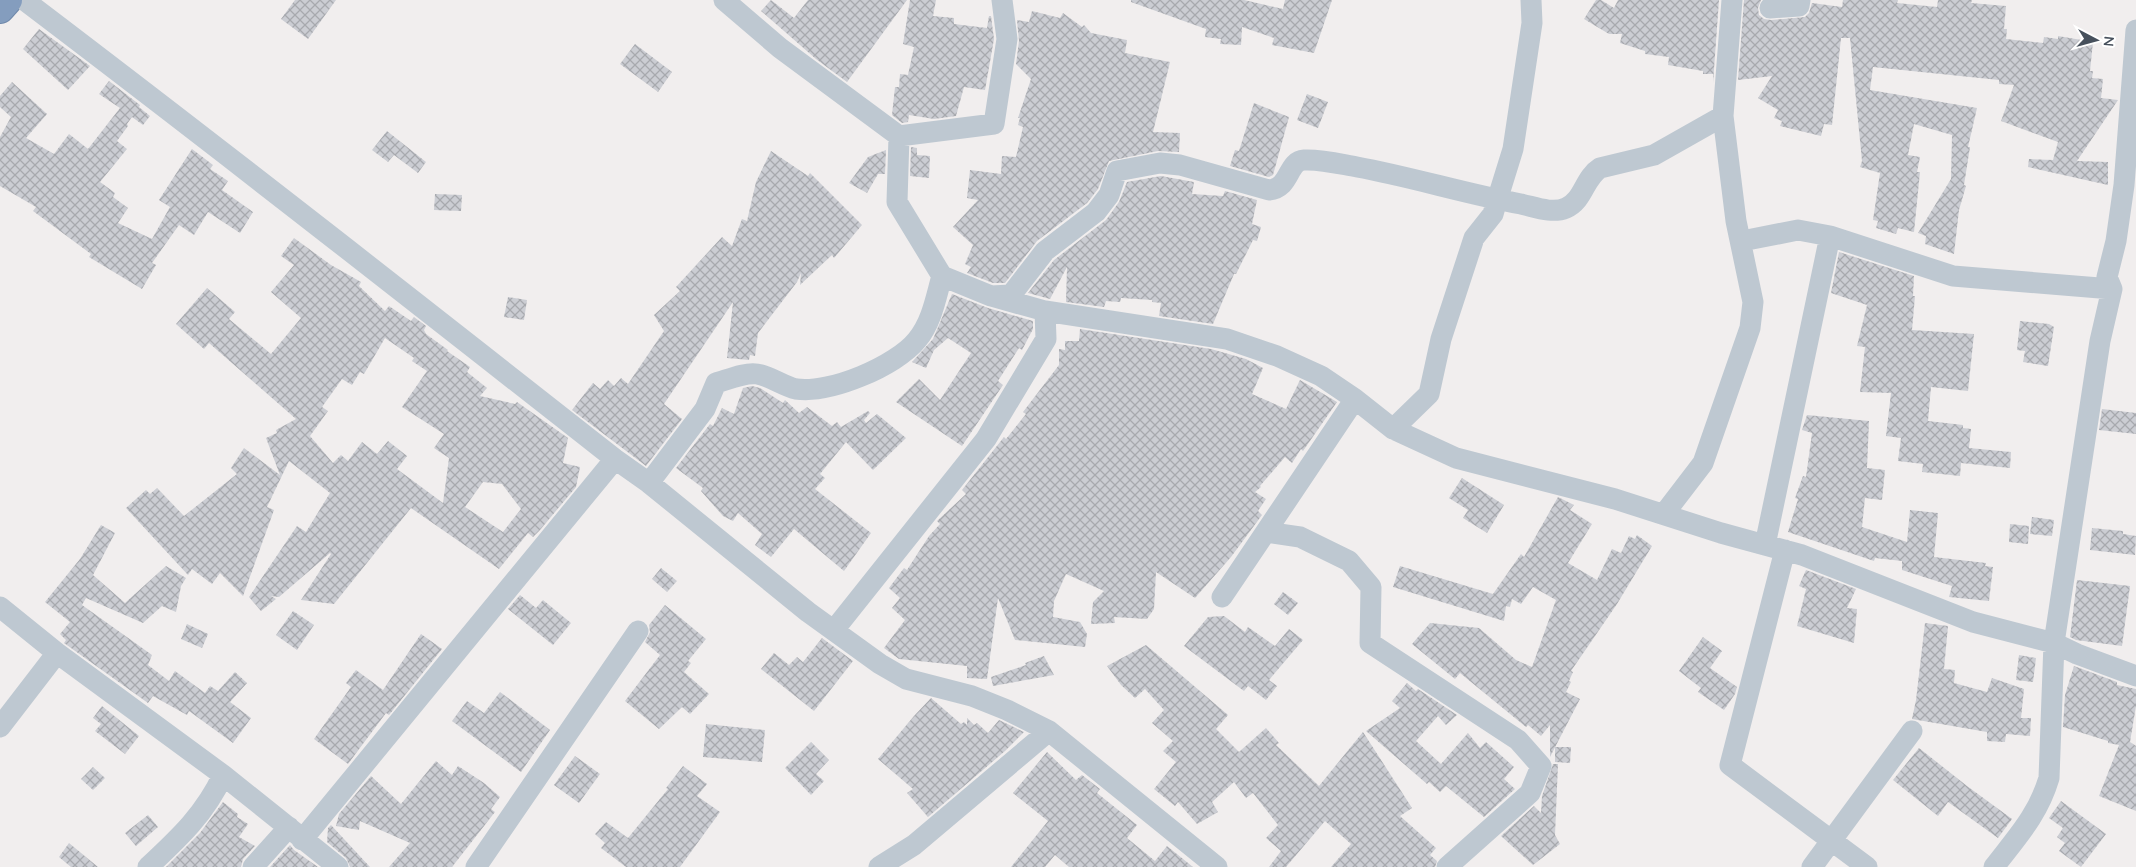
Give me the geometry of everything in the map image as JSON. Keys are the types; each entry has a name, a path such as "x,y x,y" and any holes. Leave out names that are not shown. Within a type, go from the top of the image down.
{"highway":[{"path":"0,9 8,0"}],"street":[{"path":"24,0 218,148 880,664 906,679 972,696 1008,710 1049,730 1216,867"},
{"path":"724,0 780,48 899,136 994,124 1008,39 1002,0"},
{"path":"1393,429 1430,394 1441,339 1474,238 1492,214 1497,200 1513,149 1532,23 1531,0"},
{"path":"1664,514 1703,463 1750,328 1753,302 1742,241 1736,220 1723,116 1732,0"},
{"path":"1770,8 1799,6 1800,0"},
{"path":"1994,867 2032,820 2043,798 2049,778 2054,642 2100,341 2112,289 2107,277 2116,242 2124,185 2136,30"},
{"path":"991,296 1011,294 1045,251 1096,212 1109,195 1117,171 1160,162 1180,165 1269,190 1277,189 1283,185 1294,165 1301,160 1316,160 1396,174 1497,200 1555,211 1566,208 1579,198 1595,171 1600,168 1654,155 1723,116"},
{"path":"899,136 897,202 942,276 991,296 1046,311 1226,339 1277,356 1321,376 1355,399 1393,429 1456,458 1615,499 1821,562 1973,622 2054,642 2077,654 2136,676"},
{"path":"1742,241 1798,230 1830,236 1953,276 2112,289"},
{"path":"1830,236 1775,548 1730,765 1867,867"},
{"path":"649,483 705,409 716,383 755,373 796,388 833,387 849,382 898,356 918,340 931,314 942,276"},
{"path":"834,630 986,439 1046,339 1046,311"},
{"path":"1222,597 1355,399"},
{"path":"253,867 296,833 615,459"},
{"path":"1266,532 1300,537 1349,561 1371,587 1370,643 1518,740 1541,766 1530,792 1447,867"},
{"path":"0,607 57,653 223,775 338,867"},
{"path":"476,867 638,631"},
{"path":"0,727 57,653"},
{"path":"879,867 914,845 1049,730"},
{"path":"1812,867 1912,732"},
{"path":"148,867 177,840 211,800 223,775"}],"building":[{"path":"295,0 336,0 308,39 281,19"},
{"path":"771,0 794,18 808,0 907,0 847,82 816,59 761,11"},
{"path":"910,0 936,0 933,16 954,18 954,24 987,28 989,16 991,16 994,39 985,90 964,87 956,116 934,119 909,115 908,122 902,123 892,115 895,87 899,87 900,74 908,75 914,47 903,44"},
{"path":"1131,0 1244,0 1283,9 1285,0 1332,0 1314,53 1272,45 1274,38 1242,27 1241,45 1220,44 1221,39 1205,37 1206,29 1131,2"},
{"path":"1596,0 1601,0 1614,8 1618,0 1719,0 1713,83 1713,74 1703,74 1703,71 1668,65 1669,57 1645,54 1645,51 1620,43 1622,34 1609,34 1584,19"},
{"path":"1744,0 1761,0 1758,8 1759,15 1764,19 1771,20 1805,17 1809,13 1812,3 1842,7 1843,0 1898,0 1897,3 1937,7 1938,0 1972,0 1971,3 2006,6 2004,29 2007,29 2006,39 2043,43 2044,37 2058,39 2058,36 2093,42 2090,71 2093,71 2092,78 2103,79 2101,98 2118,100 2077,161 2108,162 2108,185 2028,167 2029,159 2053,160 2058,142 2001,121 2014,85 1999,84 1999,80 1873,67 1870,90 1977,108 1968,147 1970,147 1964,185 1966,186 1959,210 1954,254 1925,244 1926,236 1918,233 1951,179 1952,135 1914,124 1908,155 1920,157 1917,172 1920,172 1914,232 1898,228 1896,234 1876,228 1878,221 1873,220 1880,173 1860,167 1862,161 1850,38 1841,38 1832,125 1824,124 1821,136 1780,126 1782,121 1774,118 1778,110 1758,98 1772,76 1738,80"},
{"path":"1032,11 1060,18 1063,13 1082,27 1084,25 1091,33 1127,40 1125,53 1170,62 1153,132 1180,133 1179,152 1158,151 1109,161 1098,189 1087,203 1037,241 1005,283 993,283 967,273 971,267 965,264 973,245 953,227 978,200 967,198 970,170 1001,174 1002,156 1016,157 1023,127 1018,125 1020,118 1018,118 1031,79 1016,64 1019,41 1017,20 1029,22"},
{"path":"39,29 90,66 68,90 23,49"},
{"path":"635,44 672,72 658,92 620,64"},
{"path":"109,81 140,105 139,107 150,116 143,125 132,117 117,141 127,149 100,182 115,193 113,197 128,208 118,223 152,239 170,207 159,200 192,149 213,165 210,169 228,181 222,190 253,212 240,233 208,212 194,235 179,225 152,263 156,265 142,289 89,257 91,254 33,211 36,207 0,186 0,137 11,117 0,107 0,96 12,82 47,114 26,138 54,154 69,134 88,149 120,108 99,94"},
{"path":"1307,94 1328,102 1318,128 1297,120"},
{"path":"1254,103 1289,117 1273,175 1269,177 1230,166 1235,150 1239,151"},
{"path":"387,131 426,162 418,173 394,155 388,162 372,150"},
{"path":"911,147 917,148 917,155 930,156 929,178 910,176"},
{"path":"886,150 885,174 878,174 867,193 849,183 868,157"},
{"path":"771,151 808,176 810,173 862,225 834,258 832,255 800,285 801,273 797,282 758,333 755,356 750,355 749,360 727,358 733,302 664,404 682,419 646,466 572,410 593,383 600,389 608,380 614,386 621,378 628,384 664,331 654,315 680,291 676,287 722,237 732,246 742,219 747,221 756,182"},
{"path":"1161,176 1194,182 1192,194 1223,196 1225,191 1257,200 1252,224 1261,227 1257,241 1253,240 1236,274 1234,274 1213,324 1159,316 1161,303 1152,302 1152,300 1121,298 1120,302 1106,301 1104,307 1066,302 1067,267 1050,299 1028,293 1054,260 1106,220 1119,202 1127,182"},
{"path":"435,194 462,195 461,211 434,210"},
{"path":"294,238 331,265 361,282 359,286 385,311 389,306 411,321 414,317 426,326 424,330 426,334 470,367 467,372 487,388 480,396 515,404 517,402 568,438 563,463 580,467 576,487 533,537 528,533 499,569 411,508 334,604 301,600 330,553 279,597 271,596 276,599 261,611 249,597 297,526 306,532 330,493 289,461 267,507 274,510 243,596 220,573 212,584 192,569 188,575 126,508 146,490 150,494 157,488 184,516 237,474 231,468 244,448 280,475 266,438 277,433 276,430 296,419 209,343 204,349 176,324 207,288 235,312 229,319 271,354 301,318 271,292 294,265 281,256","holes":["385,338 414,358 412,361 427,371 402,407 444,434 434,448 449,458 443,503 397,469 407,456 388,441 377,454 362,442 348,461 341,455 333,463 310,436 328,411 322,407 342,379 352,385 360,372 364,374","483,482 502,484 521,509 503,532 465,507"]},
{"path":"1839,252 1914,276 1913,296 1915,296 1912,330 1974,334 1968,391 1931,387 1928,421 1963,425 1963,428 1971,429 1969,448 2011,452 2010,468 1961,463 1960,476 1922,472 1923,464 1898,461 1901,438 1886,436 1891,393 1860,392 1865,347 1857,346 1867,305 1831,293"},
{"path":"952,294 988,308 1033,321 1033,329 1022,350 1019,348 998,381 1003,385 962,446 896,402 919,379 940,400 971,353 948,338 934,350 926,368 912,362 933,339"},
{"path":"508,297 527,300 524,320 504,317"},
{"path":"2020,321 2049,324 2054,327 2048,366 2023,362 2025,351 2017,350"},
{"path":"1080,329 1211,349 1246,359 1263,368 1252,394 1286,409 1300,380 1337,402 1303,451 1301,449 1292,463 1285,457 1255,492 1266,499 1258,511 1262,515 1231,557 1195,598 1156,572 1154,609 1147,619 1114,617 1115,623 1091,624 1093,602 1104,591 1066,574 1054,601 1053,617 1080,622 1087,634 1085,647 1015,640 998,598 987,679 967,678 967,666 899,659 884,648 905,620 892,608 900,598 889,588 904,568 907,570 929,536 940,524 937,521 966,494 962,490 1004,437 1006,439 1026,414 1023,412 1059,365 1059,349 1065,350 1065,341 1079,341"},
{"path":"752,386 760,388 783,403 785,400 799,413 807,407 832,426 837,422 841,427 868,411 870,413 864,420 866,423 877,414 906,438 873,470 846,442 820,474 825,478 815,489 871,533 844,571 794,529 771,557 755,545 762,534 738,513 733,521 723,516 701,491 703,488 676,468 710,424 713,426 722,408 734,414 743,388"},
{"path":"2102,409 2136,413 2136,434 2099,430"},
{"path":"1807,415 1869,421 1867,468 1885,470 1882,500 1865,498 1862,527 1907,542 1910,510 1938,513 1934,557 1986,563 1985,566 1993,567 1989,601 1949,597 1952,586 1902,570 1902,561 1875,558 1874,561 1788,532 1798,499 1795,498 1803,476 1806,477 1812,433 1802,430"},
{"path":"1462,478 1504,505 1487,533 1463,518 1468,510 1449,498"},
{"path":"1558,497 1574,505 1570,510 1592,524 1568,563 1597,580 1612,549 1621,553 1629,536 1635,539 1637,535 1652,546 1617,604 1571,671 1573,672 1569,681 1571,682 1566,692 1580,699 1550,757 1550,725 1541,736 1528,725 1526,727 1460,673 1455,679 1412,644 1430,623 1479,628 1516,660 1532,667 1556,600 1533,587 1521,604 1512,599 1510,607 1506,606 1504,621 1393,587 1400,566 1493,594 1521,554 1524,557"},
{"path":"2032,517 2054,520 2052,536 2030,534"},
{"path":"2010,524 2029,526 2028,544 2009,542"},
{"path":"101,525 115,533 93,575 125,603 166,566 186,578 181,586 176,612 162,606 143,623 86,598 82,605 152,655 148,665 169,681 175,671 205,693 210,686 218,691 235,672 247,683 230,702 251,718 233,743 189,711 187,715 153,696 148,703 64,643 66,640 60,634 70,622 45,602 80,559"},
{"path":"2092,528 2123,531 2123,534 2136,536 2135,555 2090,550"},
{"path":"661,568 677,581 667,592 652,579"},
{"path":"1806,570 1856,589 1847,608 1857,609 1854,643 1797,626 1806,589 1799,586"},
{"path":"2077,580 2130,586 2122,646 2076,640 2070,637"},
{"path":"1283,592 1298,603 1288,615 1274,604"},
{"path":"520,595 536,608 543,600 571,623 553,645 508,609"},
{"path":"665,605 706,639 688,661 691,663 684,672 709,694 690,714 682,707 659,729 625,701 660,655 645,642 650,632 649,625"},
{"path":"293,611 314,625 297,650 276,635"},
{"path":"1224,616 1245,632 1248,627 1275,646 1289,629 1303,640 1269,680 1277,686 1266,700 1248,686 1244,691 1184,646 1208,617"},
{"path":"1925,623 1948,626 1944,669 1955,670 1954,683 1987,692 1992,678 2024,689 2021,718 2031,718 2030,736 2006,734 2005,742 1987,741 1987,732 1912,719"},
{"path":"187,624 208,634 202,648 181,639"},
{"path":"421,634 442,649 389,715 386,713 348,764 314,739 351,687 346,683 356,670 383,690"},
{"path":"1703,637 1722,651 1710,668 1737,687 1735,694 1724,710 1698,692 1701,688 1679,671"},
{"path":"822,638 853,661 814,711 761,669 774,653 789,665 797,657 803,662"},
{"path":"1146,645 1228,715 1216,729 1239,752 1266,728 1279,743 1276,745 1319,786 1363,732 1412,808 1400,816 1436,848 1430,855 1437,861 1435,867 1331,867 1351,844 1325,821 1286,867 1269,867 1281,851 1266,838 1278,825 1253,793 1246,798 1234,782 1212,802 1218,812 1197,824 1178,802 1175,806 1154,789 1176,762 1163,751 1173,741 1152,723 1164,710 1145,689 1135,698 1121,685 1107,666"},
{"path":"2019,655 2036,658 2033,682 2016,680"},
{"path":"1044,656 1054,675 993,686 991,677 1026,665 1025,663"},
{"path":"2074,666 2117,682 2117,685 2136,689 2136,706 2130,742 2136,746 2136,811 2099,796 2119,745 2063,727 2065,695"},
{"path":"1407,683 1416,691 1418,689 1457,715 1446,725 1438,716 1416,741 1441,764 1468,733 1480,748 1486,742 1514,767 1504,779 1515,789 1484,817 1446,786 1440,792 1429,782 1427,784 1366,731 1400,708 1392,701"},
{"path":"500,692 550,730 521,772 452,721 467,701 484,713"},
{"path":"931,698 961,724 964,722 967,725 967,718 974,725 977,723 988,733 999,720 1024,732 1005,751 928,817 907,793 913,789 878,759"},
{"path":"102,706 139,736 125,754 95,731 101,724 93,718"},
{"path":"706,724 765,730 762,762 703,757"},
{"path":"811,742 829,760 816,774 824,781 811,795 785,768"},
{"path":"1555,747 1571,747 1570,763 1555,762"},
{"path":"1919,748 2012,819 1998,838 1948,802 1938,816 1893,780"},
{"path":"1047,752 1076,780 1082,775 1100,789 1097,793 1137,825 1127,838 1155,861 1167,846 1193,867 1069,867 1055,855 1045,867 1011,867 1048,821 1013,793"},
{"path":"575,756 600,774 579,803 554,785"},
{"path":"436,761 452,775 458,766 484,783 500,797 491,809 495,812 452,867 389,867 410,843 360,821 359,830 336,826 339,814 371,776 401,804"},
{"path":"1553,764 1558,764 1555,835 1560,844 1533,865 1501,836 1534,806 1541,813 1542,796"},
{"path":"683,766 707,784 697,796 720,812 680,867 626,867 601,848 605,843 595,834 606,822 628,838 668,789 666,788"},
{"path":"93,767 105,778 93,790 81,779"},
{"path":"2061,801 2106,834 2081,867 2059,851 2065,843 2057,837 2063,828 2049,818"},
{"path":"223,802 238,814 237,817 248,824 239,837 255,846 243,859 241,867 166,867 200,833"},
{"path":"148,815 158,827 136,846 125,833"},
{"path":"331,825 370,867 350,867 346,858 327,842 328,828"},
{"path":"69,843 98,867 71,867 59,857"},
{"path":"290,845 294,850 318,867 270,867"}]}
